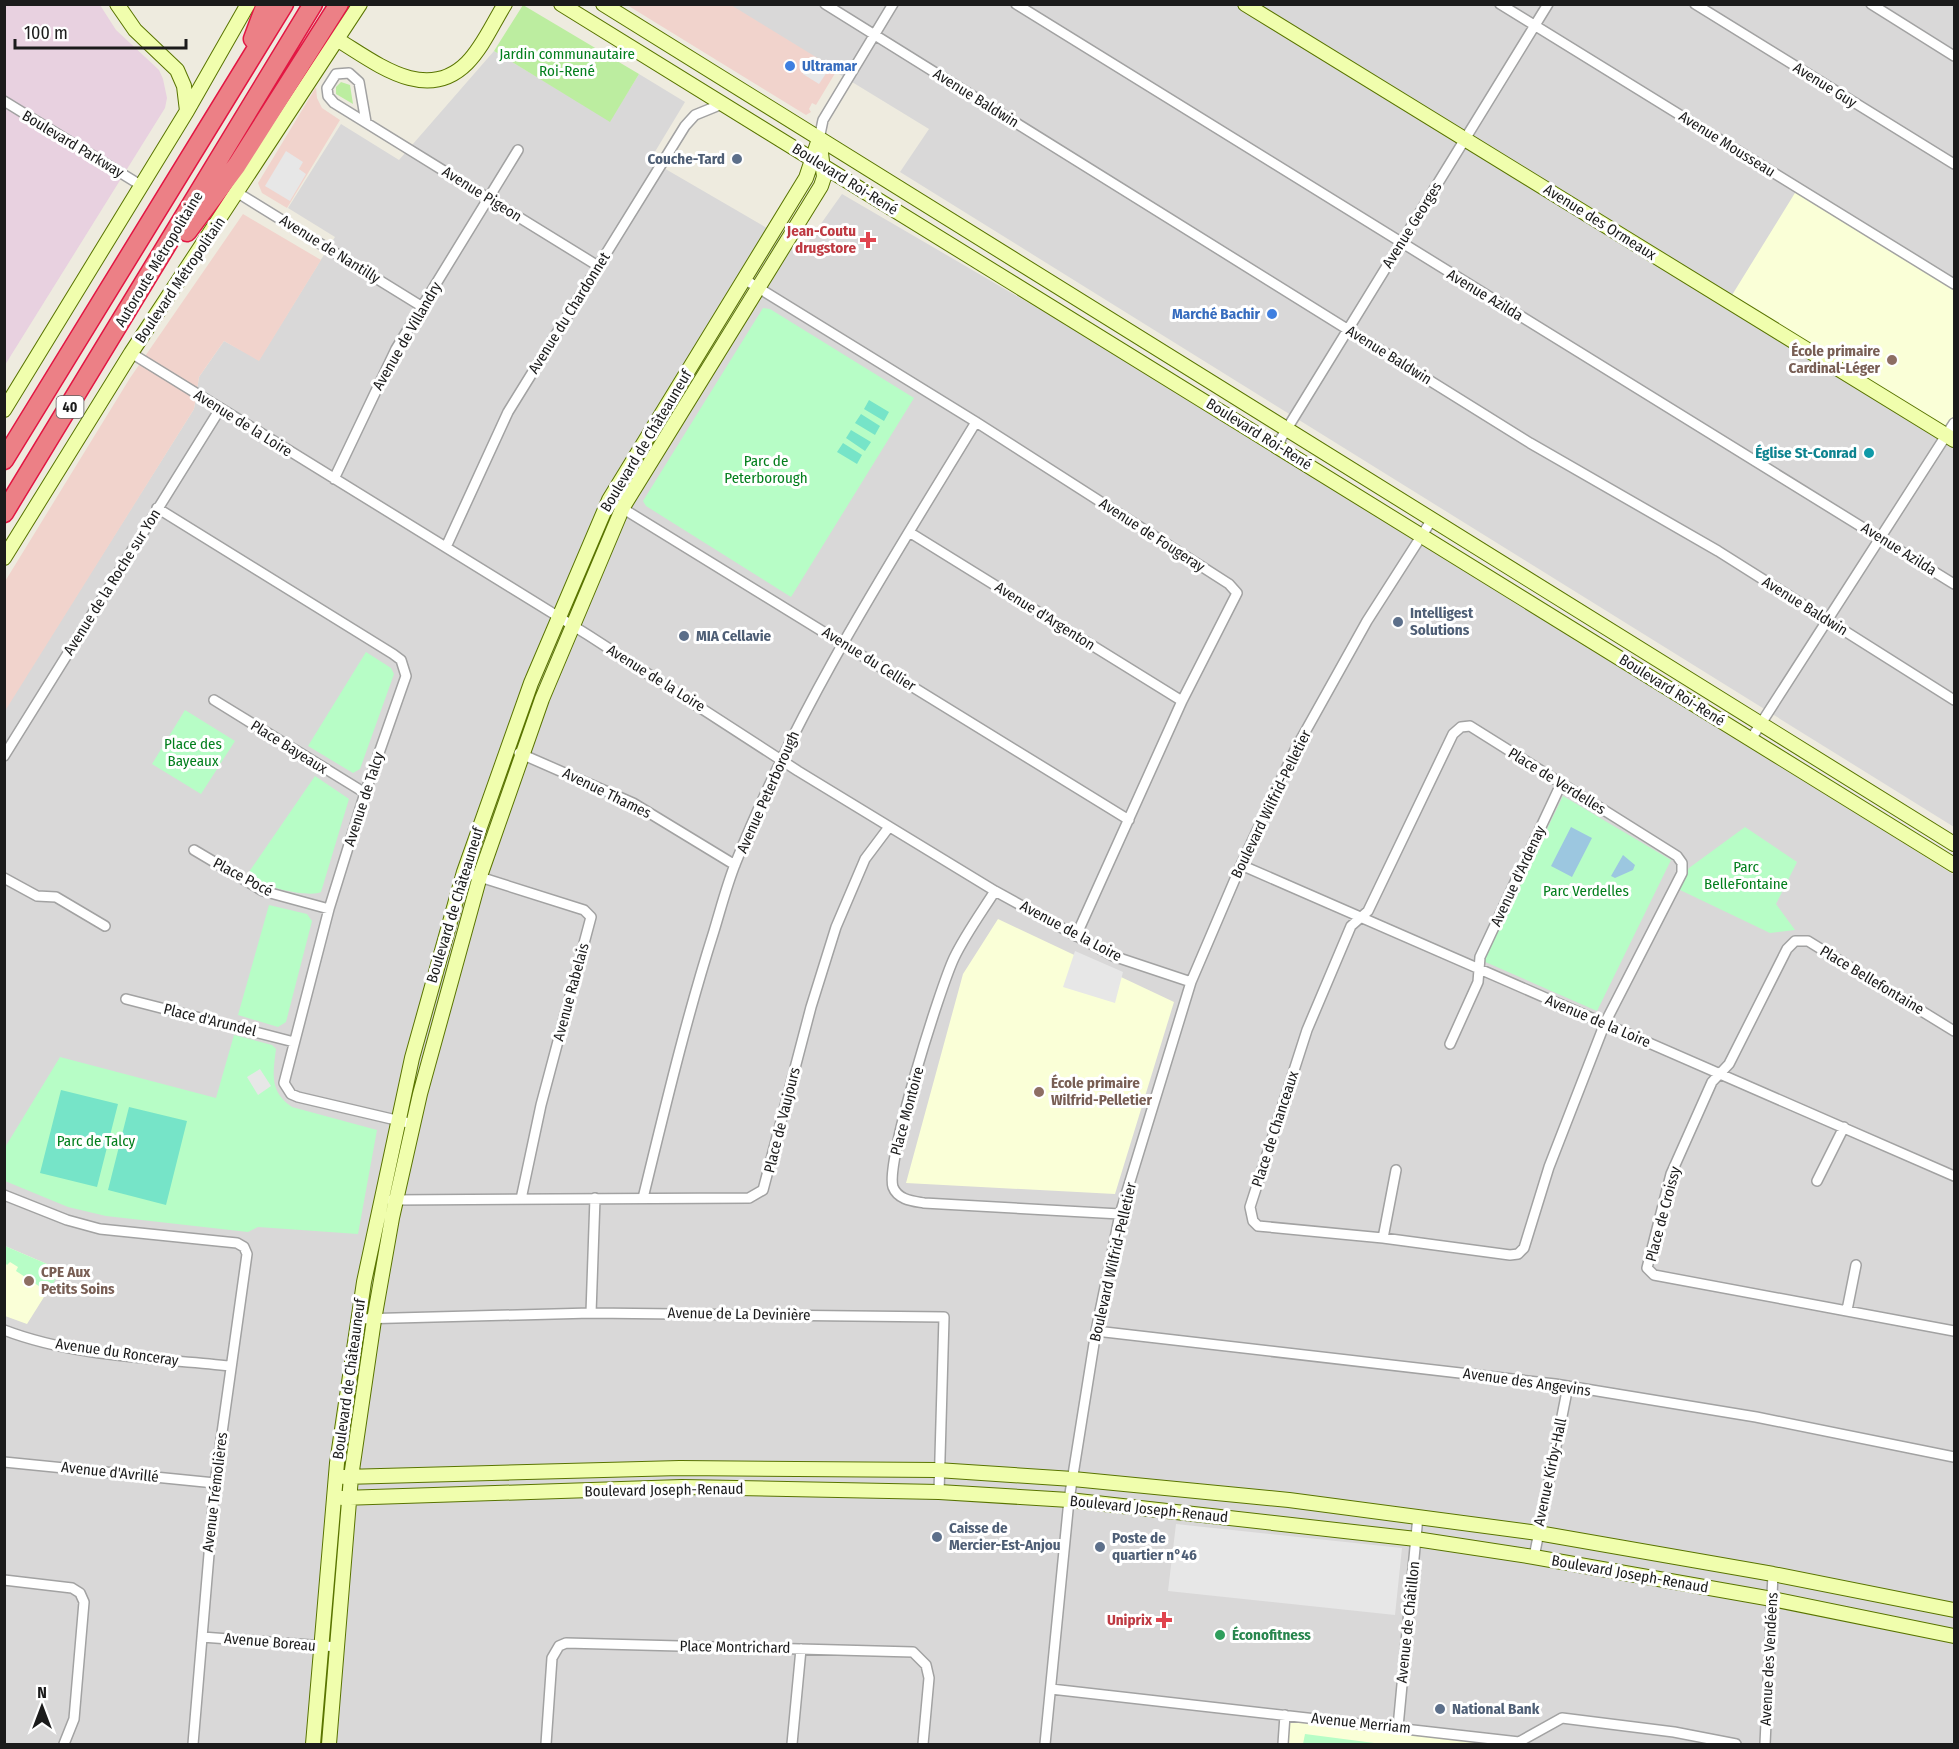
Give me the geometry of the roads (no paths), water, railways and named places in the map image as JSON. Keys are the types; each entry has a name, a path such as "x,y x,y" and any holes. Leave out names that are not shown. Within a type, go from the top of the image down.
{"highway":[{"path":"234,86 266,4"},
{"name":"Autoroute Métropolitaine","path":"4,460 284,4"},
{"name":"Autoroute Métropolitaine","path":"4,513 313,4"},
{"path":"135,300 237,165 339,4"}],"street":[{"path":"117,4 135,30 177,70 184,86 187,111"},
{"path":"6,403 142,186 248,4"},
{"name":"Boulevard Métropolitain","path":"4,558 132,353 321,62 339,40 360,4"},
{"path":"339,40 398,75 414,80 432,80 451,74 467,63 505,4"},
{"name":"Boulevard Roi-René","path":"561,4 1954,865"},
{"name":"Boulevard Roi-René","path":"603,4 1431,521 1954,844"},
{"name":"Avenue Baldwin","path":"825,4 1530,443 1718,551 1954,700"},
{"name":"Boulevard de Châteauneuf","path":"329,1744 351,1477 374,1320 396,1200 413,1124 444,1000 480,876 521,754 571,625 623,507 821,186 818,163 823,120 893,4"},
{"name":"Avenue Azilda","path":"1016,4 1400,244 1954,584"},
{"name":"Avenue des Ormeaux","path":"1245,4 1951,438"},
{"name":"Avenue Mousseau","path":"1500,4 1954,284"},
{"name":"Avenue Georges","path":"1277,445 1548,4"},
{"name":"Avenue Guy","path":"1695,4 1954,164"},
{"path":"1870,4 1954,56"},
{"name":"Avenue Pigeon","path":"366,122 356,78 345,72 336,74 327,88 331,100 366,122 598,266"},
{"name":"Boulevard Parkway","path":"4,101 142,186"},
{"name":"Avenue du Chardonnet","path":"446,547 508,412 688,121 700,112 722,104"},
{"name":"Avenue de Villandry","path":"334,479 375,390 422,306 519,150"},
{"name":"Boulevard de Châteauneuf","path":"313,1744 336,1478 358,1319 379,1199 396,1120 427,996 464,872 507,748 557,617 609,500 806,178 818,163"},
{"name":"Avenue de Nantilly","path":"238,193 422,306"},
{"name":"Avenue de Fougeray","path":"744,279 976,422 1229,584 1237,593 1182,701 1076,936"},
{"name":"Avenue de la Loire","path":"132,353 995,891 1113,956 1191,982"},
{"name":"Avenue de la Roche sur Yon","path":"4,756 220,409"},
{"name":"Avenue Peterborough","path":"643,1198 693,996 735,865 781,758 842,642 976,422"},
{"path":"1751,739 1881,538 1951,438 1954,423"},
{"name":"Avenue du Cellier","path":"609,500 1129,820"},
{"name":"Avenue de Talcy","path":"158,508 401,660 406,676 365,793 329,909 284,1081 291,1094 413,1124"},
{"name":"Boulevard Wilfrid-Pelletier","path":"1045,1744 1069,1500 1096,1331 1120,1214 1191,982 1241,865 1295,750 1367,621 1431,521"},
{"name":"Avenue d'Argenton","path":"909,532 1182,701"},
{"name":"Place Bayeaux","path":"214,700 365,793"},
{"name":"Place de Verdelles","path":"1361,918 1368,911 1453,734 1461,727 1470,726 1677,856 1682,863 1682,873 1605,1023"},
{"name":"Avenue Thames","path":"507,748 633,803 735,865"},
{"name":"Avenue d'Ardenay","path":"1450,1044 1478,982 1480,957 1561,784"},
{"name":"Place de Vaujours","path":"379,1199 749,1198 763,1190 811,1007 836,927 865,859 889,827"},
{"name":"Place Pocé","path":"194,850 263,891 329,909"},
{"name":"Avenue de la Loire","path":"1241,865 1954,1176"},
{"name":"Avenue Rabelais","path":"464,872 584,910 591,917 542,1105 521,1199"},
{"path":"4,878 37,897 56,897 105,926"},
{"name":"Place Montoire","path":"995,891 954,958 927,1037 898,1141 892,1170 894,1189 904,1199 924,1203 1120,1214"},
{"name":"Place de Chanceaux","path":"1361,918 1351,926 1307,1030 1250,1207 1253,1221 1258,1226 1383,1238 1510,1255 1518,1254 1524,1248 1549,1167 1605,1023"},
{"name":"Place Bellefontaine","path":"1720,1074 1729,1064 1787,949 1796,941 1808,941 1954,1031"},
{"name":"Place d'Arundel","path":"126,999 294,1042"},
{"name":"Place de Croissy","path":"1720,1074 1712,1082 1671,1174 1647,1259 1647,1268 1654,1275 1954,1331"},
{"path":"1817,1181 1844,1127"},
{"path":"1383,1238 1396,1170"},
{"name":"Avenue Trémolières","path":"4,1195 67,1220 100,1229 239,1244 247,1254 215,1483 192,1744"},
{"path":"591,1313 595,1198"},
{"path":"1847,1310 1856,1265"},
{"name":"Avenue de La Devinière","path":"358,1319 591,1313 944,1317 937,1470 939,1492"},
{"name":"Avenue du Ronceray","path":"4,1330 34,1339 97,1351 230,1366"},
{"name":"Avenue des Angevins","path":"1096,1331 1568,1386 1756,1417 1954,1457"},
{"name":"Avenue Kirby-Hall","path":"1534,1557 1568,1386"},
{"name":"Avenue d'Avrillé","path":"4,1462 215,1483"},
{"name":"Boulevard Joseph-Renaud","path":"336,1478 680,1468 937,1470 1073,1479 1289,1500 1538,1533 1773,1574 1954,1610"},
{"name":"Boulevard Joseph-Renaud","path":"334,1497 682,1487 939,1492 1069,1500 1168,1509 1416,1539 1534,1557 1772,1599 1954,1636"},
{"path":"1168,1509 1170,1489"},
{"path":"1287,1524 1289,1500"},
{"name":"Avenue de Châtillon","path":"1398,1727 1418,1516"},
{"name":"Avenue des Vendéens","path":"1765,1744 1773,1574"},
{"path":"4,1580 72,1588 80,1593 84,1602 74,1719 64,1744"},
{"name":"Avenue Boreau","path":"202,1637 338,1647"},
{"name":"Place Montrichard","path":"546,1744 552,1658 559,1646 566,1643 913,1652 926,1665 929,1678 923,1744"},
{"path":"792,1744 801,1649"},
{"name":"Avenue Merriam","path":"1051,1689 1398,1727 1519,1743 1562,1718 1674,1732 1736,1744"},
{"path":"1283,1744 1285,1715"}],"water":[{"path":"1571,827 1592,838 1572,877 1551,866"},
{"path":"1623,855 1635,865 1633,870 1615,878 1611,876"}],"place":[{"name":"Ultramar","path":"790,66"},
{"name":"Couche-Tard","path":"737,159"},
{"name":"Jean-Coutu drugstore","path":"868,240"},
{"name":"Marché Bachir","path":"1272,314"},
{"name":"École primaire Cardinal-Léger","path":"1892,360"},
{"name":"Église St-Conrad","path":"1869,453"},
{"name":"Intelligest Solutions","path":"1398,622"},
{"name":"MIA Cellavie","path":"684,636"},
{"name":"École primaire Wilfrid-Pelletier","path":"1039,1092"},
{"name":"CPE Aux Petits Soins","path":"29,1281"},
{"name":"Caisse de Mercier-Est-Anjou","path":"937,1537"},
{"name":"Poste de quartier n°46","path":"1100,1547"},
{"name":"Uniprix","path":"1164,1620"},
{"name":"Éconofitness","path":"1220,1635"},
{"name":"National Bank","path":"1440,1709"}],"park label":[{"name":"Jardin communautaire Roi-René","path":"567,62"},
{"name":"Parc de Peterborough","path":"766,470"},
{"name":"Place des Bayeaux","path":"193,752"},
{"name":"Parc BelleFontaine","path":"1746,876"},
{"name":"Parc Verdelles","path":"1586,891"},
{"name":"Parc de Talcy","path":"96,1141"}]}
